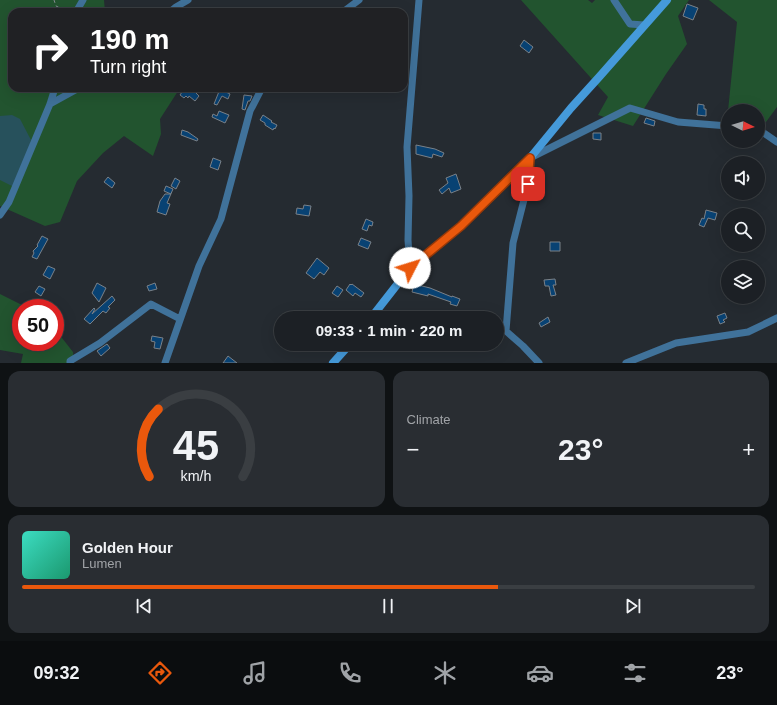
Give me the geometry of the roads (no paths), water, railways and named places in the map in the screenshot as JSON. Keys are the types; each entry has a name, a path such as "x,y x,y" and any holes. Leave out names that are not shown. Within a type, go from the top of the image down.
{"main road":[{"path":"376,311 410,268 461,226 530,158 571,108 667,0"},
{"path":"333,363 344,351"}],"street":[{"path":"175,8 188,0"},
{"path":"348,8 359,0"},
{"path":"410,268 408,240 409,196 407,147 419,0"},
{"path":"614,0 630,24 644,26"},
{"path":"0,215 9,202 54,92"},
{"path":"50,104 72,92"},
{"path":"164,363 199,266 221,218 250,111 260,92"},
{"path":"539,363 506,331 513,243 528,184 530,158 630,108 678,122 721,125"},
{"path":"765,133 777,142"},
{"path":"70,363 70,361 100,343 151,304 180,319"},
{"path":"626,363 676,343 748,332 777,318"}],"water":[{"path":"12,115 20,119 31,140 28,153 14,187 0,180 0,116"}]}
